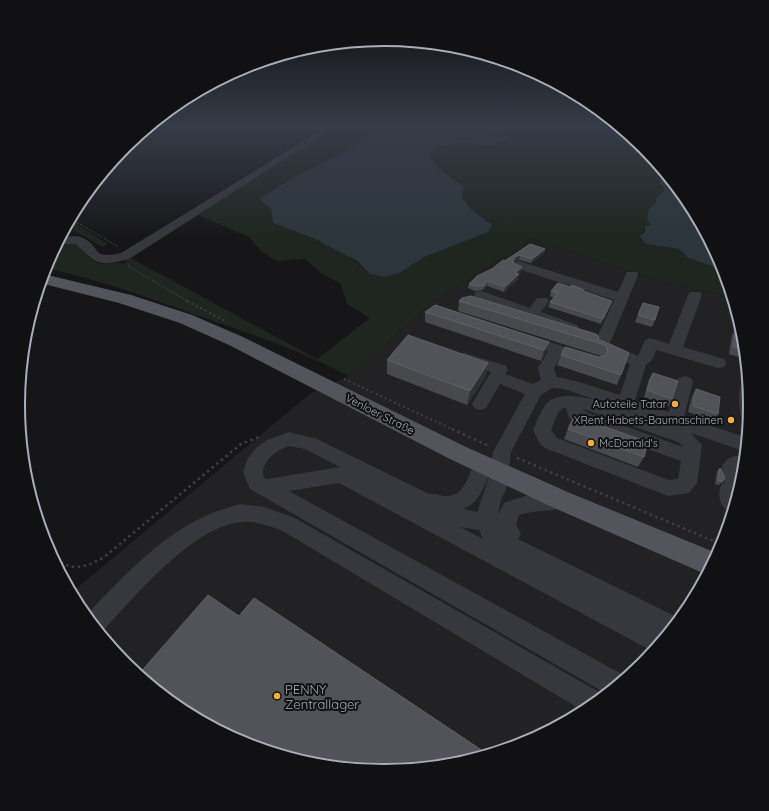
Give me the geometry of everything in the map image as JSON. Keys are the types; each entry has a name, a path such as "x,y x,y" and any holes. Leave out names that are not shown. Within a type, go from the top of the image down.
{"main road":[{"name":"Venloer Straße","path":"49,277 186,319 236,341 407,428 495,463 561,500 708,562"}],"street":[{"path":"65,240 80,241 97,258 116,258 131,252 272,164"},
{"path":"519,264 622,298"},
{"path":"632,275 602,344 606,349 639,362"},
{"path":"481,295 533,313 564,318 603,339"},
{"path":"674,350 695,295"},
{"path":"533,313 542,301"},
{"path":"513,335 572,354"},
{"path":"626,403 639,362 645,359 650,343 718,363"},
{"path":"550,382 546,368 557,349"},
{"path":"450,352 500,370 480,404"},
{"path":"496,377 534,391"},
{"path":"425,501 447,505 463,501 495,463 534,391 543,384 550,382 570,384 585,399"},
{"path":"675,420 684,382"},
{"path":"585,399 574,407 575,414 582,418 685,455 692,454 686,483 682,487 668,488 551,443 546,439 542,430 553,406 557,402 585,399 626,403 742,443"},
{"path":"561,500 530,503 511,509 488,522 455,517 311,444 288,439 272,444 263,453 253,467 253,475 257,483 613,683"},
{"path":"495,463 497,487 491,499 488,522 493,537 669,625"},
{"path":"731,490 731,466 736,463 739,463"},
{"path":"266,487 341,475 658,640"},
{"path":"463,501 488,522"},
{"path":"97,621 158,560 183,537 200,526 219,518 241,513 263,514 288,524 590,700"}],"path":[{"path":"76,222 121,248 131,252"},
{"path":"71,230 77,233"},
{"path":"116,258 197,307 231,324"},
{"path":"343,378 495,463 607,498 717,543"},
{"path":"62,565 73,569 86,566 103,558 241,444 261,436"}],"shaded area":[{"path":"278,164 321,164 298,175 259,199 271,209 273,223 312,238 337,250 360,265 370,274 400,273 483,217 470,208 462,197 464,186 440,170 435,164 651,164 666,182 663,186 664,191 659,196 651,225 639,236 646,244 679,249 688,258 717,268 727,297 650,278 532,239 432,303 349,376 311,358 252,335 124,290 90,279 54,270 52,267 61,248 69,243 79,247 98,263 123,264 129,257 317,359 370,318 347,304 341,284 321,273 305,259 277,261 262,252 249,237 198,215"},
{"path":"321,164 435,164 440,170 464,186 462,197 470,208 492,225 488,232 424,257 400,273 384,277 370,274 357,261 315,239 273,223 271,209 259,199 298,175"},
{"path":"663,178 670,187 696,226 717,268 688,258 679,249 646,244 639,236 645,232 645,226 651,225 647,219 649,209 656,203 656,198 664,191 663,186 659,184 661,179"},
{"path":"75,223 108,244 102,247 72,229"},
{"path":"532,239 650,278 727,297 732,312 741,359 744,406 743,429 741,452 732,499 717,543 707,565 696,585 670,624 655,643 622,676 603,691 564,717 522,738 500,746 478,753 431,762 384,765 361,764 338,762 291,753 247,738 225,728 185,704 147,676 114,643 99,624 76,589 311,393 349,376 432,303"}],"building":[{"path":"530,244 545,249 532,259 520,255 515,257 513,261 515,264 522,267 515,273 519,274 505,287 488,281 484,286 469,284 477,276 492,269 503,260 505,261"},
{"path":"558,283 570,287 572,285 584,290 583,291 612,301 603,319 550,302 558,293 551,291"},
{"path":"471,296 596,334 599,337 598,339 629,353 621,375 561,355 565,347 599,357 605,356 608,350 605,345 459,301 462,298"},
{"path":"643,303 659,307 655,320 638,315"},
{"path":"435,305 549,342 544,350 425,312"},
{"path":"736,330 739,348 733,347"},
{"path":"408,335 488,363 470,391 387,360"},
{"path":"653,373 678,381 672,399 647,390"},
{"path":"696,389 720,397 718,414 693,406"},
{"path":"574,416 648,442 644,457 568,429"},
{"path":"720,468 725,478 722,482 718,480"},
{"name":"PENNY Zentrallager","path":"208,595 239,616 254,598 483,751 431,762 384,765 338,762 291,753 247,738 225,728 205,717 166,691 142,671"}],"place":[{"name":"Autoteile Tatar","path":"675,404"},
{"name":"XRent Habets-Baumaschinen","path":"731,420"},
{"name":"McDonald's","path":"591,443"},
{"name":"PENNY Zentrallager","path":"277,696"}]}
